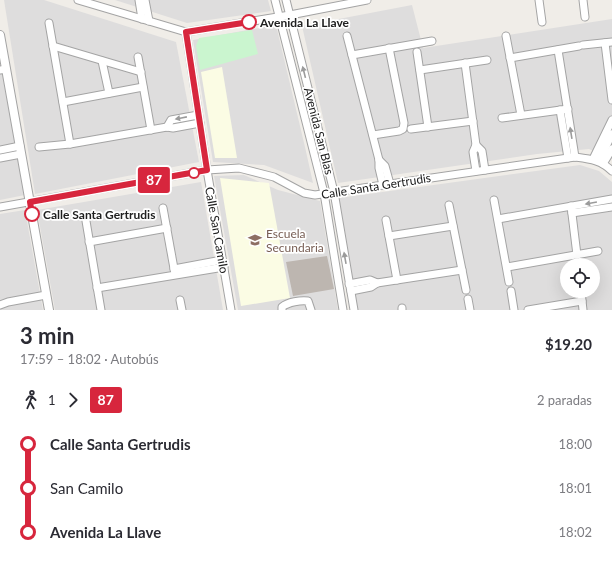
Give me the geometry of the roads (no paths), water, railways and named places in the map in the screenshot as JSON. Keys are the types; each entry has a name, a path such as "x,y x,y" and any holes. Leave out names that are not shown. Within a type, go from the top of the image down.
{"street":[{"path":"78,0 97,3 186,32 280,17 367,0"},
{"path":"139,0 146,20"},
{"path":"145,0 146,20"},
{"name":"Avenida San Blas","path":"275,0 324,193 343,310"},
{"name":"Avenida San Blas","path":"286,0 334,192 354,310"},
{"path":"539,0 542,22"},
{"path":"583,0 585,17"},
{"path":"49,23 70,144"},
{"name":"Calle San Camilo","path":"186,32 198,115 231,310"},
{"path":"0,35 3,73 20,146 49,310"},
{"path":"347,36 379,160 385,166 386,184"},
{"path":"506,36 520,115"},
{"path":"352,55 432,41"},
{"path":"510,58 581,46 609,43 612,100"},
{"path":"53,46 141,72"},
{"path":"373,135 403,129 404,123 389,48"},
{"path":"558,50 564,109 572,158"},
{"path":"417,52 428,127"},
{"path":"138,57 151,130"},
{"path":"420,70 487,60"},
{"path":"102,61 109,94"},
{"path":"465,63 476,145 473,152 476,171"},
{"path":"63,102 143,87"},
{"path":"502,118 564,109"},
{"path":"166,127 171,120 198,115"},
{"path":"599,162 612,120"},
{"path":"411,129 473,121"},
{"path":"39,147 70,144 166,127 173,128 200,123"},
{"path":"599,162 612,134"},
{"path":"476,145 482,151 485,170"},
{"path":"0,150 20,146"},
{"path":"599,162 612,149"},
{"path":"0,158 21,154"},
{"name":"Calle Santa Gertrudis","path":"0,207 207,170 239,168 274,177 304,193 315,195 572,158 599,162 611,169"},
{"path":"571,210 612,199"},
{"path":"494,200 509,282"},
{"path":"449,204 466,290"},
{"path":"498,219 571,210 612,207"},
{"path":"163,208 175,272"},
{"path":"571,210 577,255"},
{"path":"386,220 397,280"},
{"path":"86,222 101,310"},
{"path":"389,236 453,226"},
{"path":"89,242 167,228"},
{"path":"507,267 598,251"},
{"path":"97,288 223,263"},
{"path":"350,287 371,287 376,283 462,270"},
{"path":"511,291 514,310"},
{"path":"0,305 8,302 46,295"},
{"path":"582,298 583,310"},
{"path":"468,299 470,310"},
{"path":"180,300 182,310"},
{"path":"282,310 282,307 286,304 304,301 308,302 311,310"},
{"path":"528,310 582,301"}],"place":[{"name":"Avenida La Llave","path":"249,22"},
{"name":"Calle Santa Gertrudis","path":"32,214"},
{"name":"Escuela Secundaria","path":"255,240"}]}
